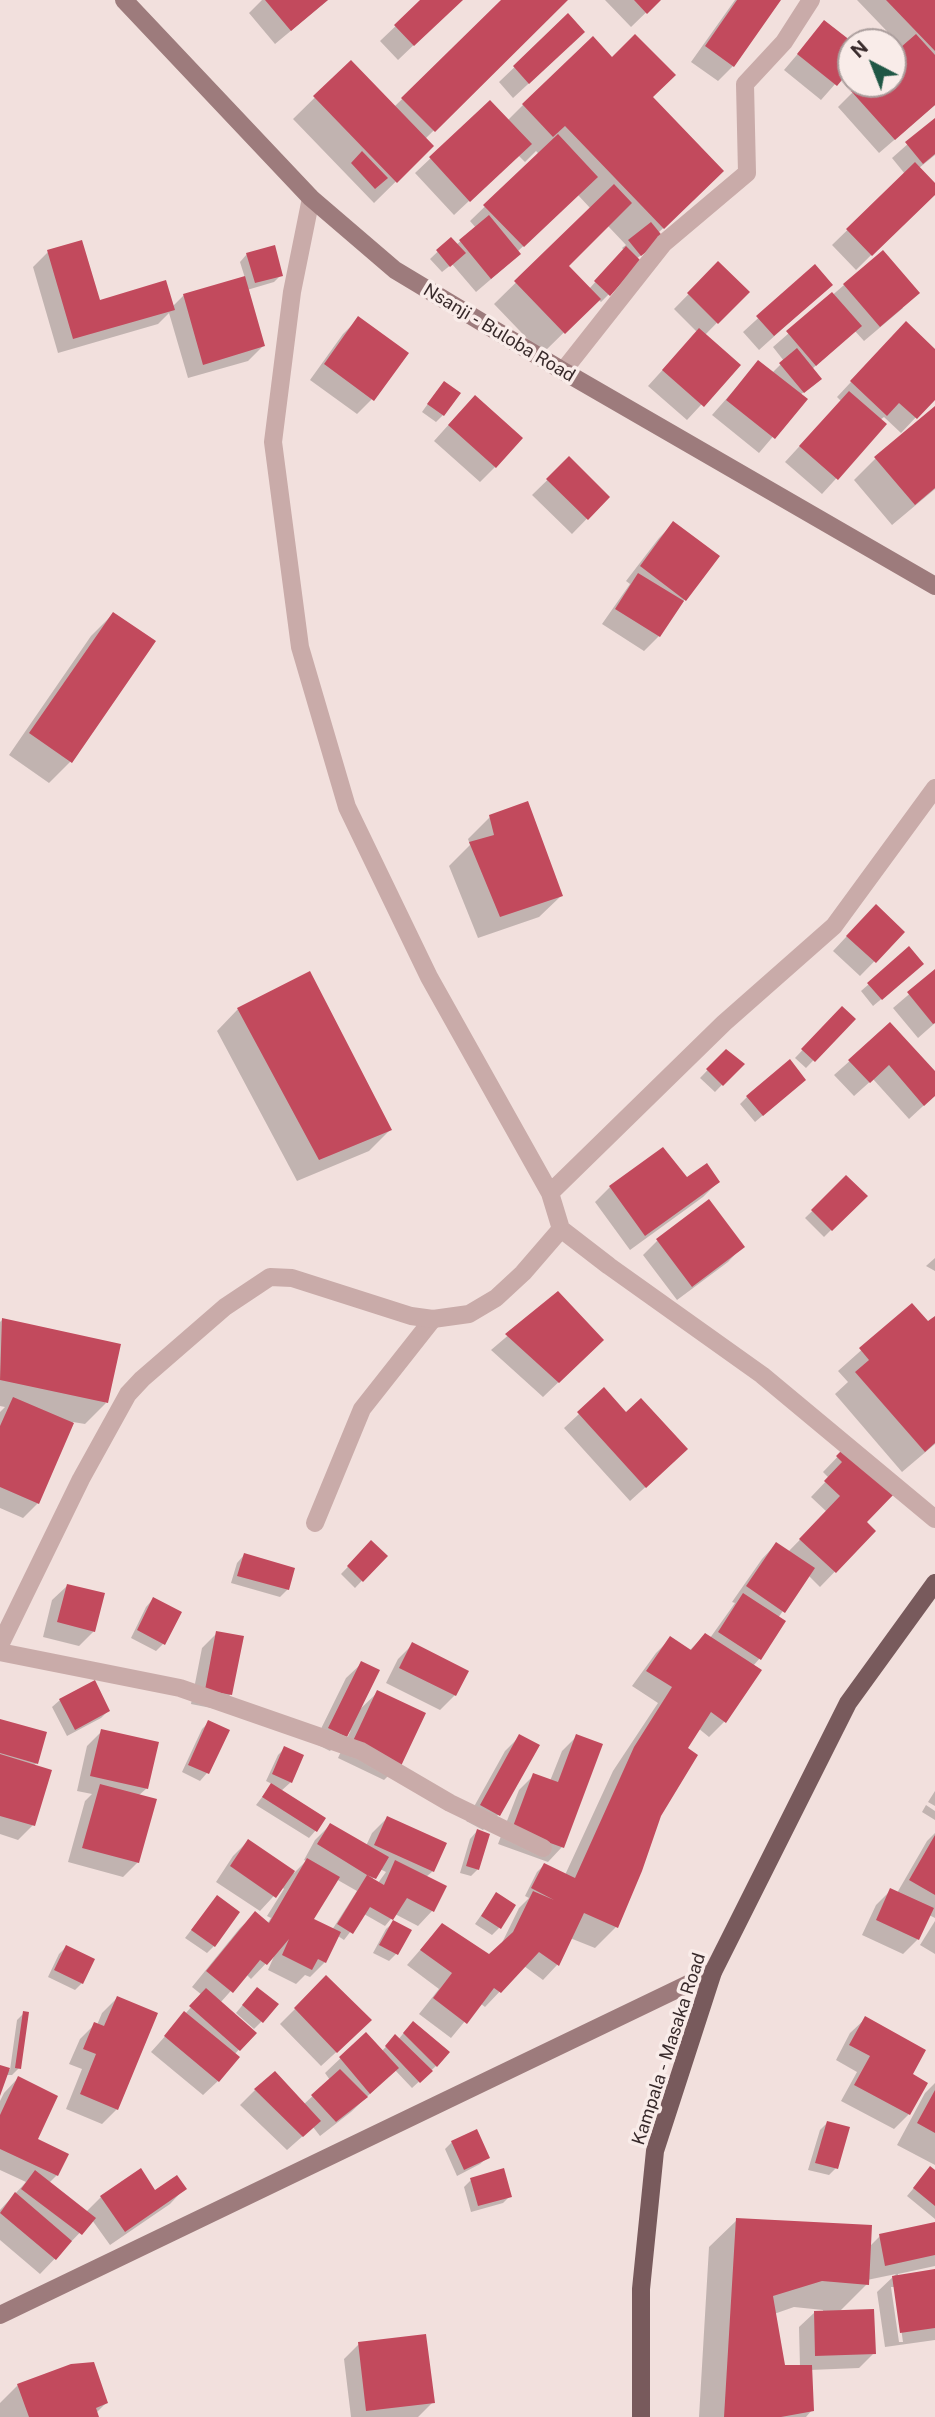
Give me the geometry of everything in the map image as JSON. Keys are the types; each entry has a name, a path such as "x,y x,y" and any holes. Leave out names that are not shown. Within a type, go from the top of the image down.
{"main road":[{"name":"Nsanji - Buloba Road","path":"124,0 311,198 395,270 563,371 935,586"},
{"name":"Kampala - Masaka Road","path":"641,2417 641,2288 656,2151 713,1972 848,1703 935,1583"},
{"path":"0,2315 713,1972"}],"street":[{"path":"563,371 664,243 747,173 745,84 784,42 811,0"},
{"path":"311,198 292,292 273,442 300,647 347,807 429,977 550,1193 561,1229 762,1375 935,1519"},
{"path":"550,1193 723,1023 834,926 935,788"},
{"path":"0,1646 81,1479 128,1394 225,1307 270,1277 292,1278 411,1317 433,1319 468,1314 496,1298 523,1273 561,1229"},
{"path":"315,1523 362,1409 433,1319"},
{"path":"0,1651 180,1688 361,1751 450,1803 543,1848"}],"building":[{"path":"265,0 328,0 291,31"},
{"path":"420,0 463,0 414,46 394,25"},
{"path":"501,0 568,0 435,132 401,98"},
{"path":"634,0 661,0 647,14"},
{"path":"737,0 781,0 734,67 705,46"},
{"path":"886,0 935,0 935,51"},
{"path":"568,13 585,32 529,84 513,66"},
{"path":"824,20 837,30 837,86 797,54"},
{"path":"635,34 676,75 653,97 724,171 664,229 565,126 553,137 522,104 593,36 612,57"},
{"path":"916,34 935,55 935,105 895,140 857,98 907,98 907,42"},
{"path":"351,60 434,146 397,183 313,96"},
{"path":"490,100 532,144 470,202 429,157"},
{"path":"935,118 935,154 923,164 905,142"},
{"path":"558,134 598,177 524,247 483,205"},
{"path":"362,151 388,178 375,189 351,163"},
{"path":"915,162 935,183 935,195 872,256 846,229"},
{"path":"614,184 632,203 569,266 601,299 565,334 514,281"},
{"path":"489,215 521,254 491,279 459,240"},
{"path":"651,222 664,238 641,256 628,240"},
{"path":"451,237 466,253 450,267 436,250"},
{"path":"82,240 100,300 166,280 175,310 73,339 47,250"},
{"path":"275,245 283,276 255,283 246,253"},
{"path":"626,246 641,261 610,296 594,281"},
{"path":"883,250 920,293 880,327 843,284"},
{"path":"718,261 750,292 718,324 687,293"},
{"path":"815,264 833,285 774,336 756,316"},
{"path":"245,276 265,346 203,365 183,294"},
{"path":"832,292 862,326 816,366 786,331"},
{"path":"358,316 409,353 374,401 324,364"},
{"path":"906,321 935,349 935,400 917,419 899,403 887,416 850,381"},
{"path":"699,328 741,365 704,407 662,370"},
{"path":"797,348 822,379 804,393 779,363"},
{"path":"758,360 808,399 775,439 726,400"},
{"path":"444,381 461,393 444,416 427,404"},
{"path":"849,391 887,424 838,480 799,446"},
{"path":"475,395 523,438 496,468 448,425"},
{"path":"935,406 935,488 915,505 874,457"},
{"path":"569,456 610,497 588,520 546,479"},
{"path":"673,521 720,556 686,601 640,566"},
{"path":"638,573 684,601 660,637 615,609"},
{"path":"113,612 156,641 72,763 29,733"},
{"path":"528,801 563,896 500,917 469,842 494,835 489,815"},
{"path":"876,904 905,932 876,963 846,936"},
{"path":"909,946 924,964 882,1000 867,983"},
{"path":"935,969 935,1023 933,1024 907,992"},
{"path":"310,971 392,1130 319,1160 237,1008"},
{"path":"842,1006 856,1019 815,1062 801,1049"},
{"path":"890,1022 935,1071 935,1096 924,1106 889,1065 870,1083 848,1060"},
{"path":"726,1049 745,1064 723,1086 706,1069"},
{"path":"790,1059 806,1080 763,1116 746,1096"},
{"path":"663,1147 687,1177 707,1163 720,1182 645,1236 609,1186"},
{"path":"846,1175 868,1196 832,1231 811,1210"},
{"path":"709,1199 745,1247 692,1287 656,1239"},
{"path":"558,1291 604,1340 559,1383 505,1334"},
{"path":"912,1303 928,1321 935,1316 935,1443 925,1452 855,1372 869,1360 859,1348"},
{"path":"2,1318 121,1344 108,1403 0,1380"},
{"path":"604,1387 626,1412 641,1398 688,1449 646,1488 577,1412"},
{"path":"13,1397 74,1423 39,1504 0,1487 0,1426"},
{"path":"846,1446 896,1492 867,1522 876,1531 836,1573 799,1539 840,1496 824,1481 842,1462 836,1456"},
{"path":"371,1540 388,1556 363,1582 347,1566"},
{"path":"776,1542 815,1568 785,1613 746,1586"},
{"path":"244,1553 295,1568 289,1590 237,1576"},
{"path":"67,1584 105,1593 95,1632 57,1622"},
{"path":"743,1593 786,1621 761,1660 718,1632"},
{"path":"153,1597 182,1612 165,1645 137,1630"},
{"path":"216,1631 244,1636 232,1695 205,1690"},
{"path":"705,1633 762,1670 726,1723 711,1712 688,1748 698,1755 661,1816 618,1928 584,1913 559,1966 539,1952 501,1993 494,1988 467,2024 433,1998 452,1973 420,1950 442,1923 489,1954 513,1932 533,1891 554,1900 531,1888 544,1863 575,1878 634,1747 672,1687 646,1671 670,1636 691,1650"},
{"path":"412,1642 469,1671 456,1696 399,1668"},
{"path":"361,1661 380,1670 347,1737 328,1728"},
{"path":"95,1680 110,1711 75,1730 59,1699"},
{"path":"377,1690 426,1713 401,1766 352,1743"},
{"path":"0,1719 47,1732 38,1764 0,1753"},
{"path":"208,1720 230,1730 209,1774 188,1765"},
{"path":"101,1729 159,1742 148,1789 90,1776"},
{"path":"519,1734 540,1745 500,1816 480,1805"},
{"path":"576,1734 603,1744 564,1848 512,1829 533,1773 558,1782"},
{"path":"284,1746 304,1755 292,1783 272,1774"},
{"path":"0,1754 52,1770 35,1826 0,1816"},
{"path":"271,1783 326,1818 317,1832 262,1797"},
{"path":"100,1784 157,1799 139,1863 82,1848"},
{"path":"387,1816 447,1843 434,1872 374,1845"},
{"path":"330,1823 389,1857 376,1879 317,1844"},
{"path":"477,1829 490,1834 479,1870 466,1866"},
{"path":"935,1835 935,1895 909,1880"},
{"path":"248,1839 295,1871 276,1898 230,1866"},
{"path":"307,1858 340,1877 314,1919 341,1932 326,1963 318,1959 312,1970 282,1955 289,1939 267,1965 260,1960 233,1993 206,1971 255,1911 269,1923"},
{"path":"395,1860 447,1886 434,1912 407,1898 393,1920 370,1907 353,1934 337,1924 367,1875 384,1885"},
{"path":"890,1888 934,1908 919,1940 876,1920"},
{"path":"496,1892 516,1905 501,1929 481,1916"},
{"path":"217,1895 240,1912 215,1947 191,1930"},
{"path":"393,1920 412,1930 398,1955 379,1945"},
{"path":"66,1945 95,1959 83,1984 54,1970"},
{"path":"326,1975 372,2020 337,2053 294,2008"},
{"path":"257,1987 279,2004 263,2023 242,2005"},
{"path":"206,1988 257,2033 240,2051 189,2006"},
{"path":"117,1996 158,2013 118,2110 80,2094 96,2054 83,2049 94,2022 104,2026"},
{"path":"23,2011 29,2012 21,2069 15,2068"},
{"path":"184,2011 240,2057 219,2082 164,2036"},
{"path":"865,2016 926,2050 913,2074 928,2083 910,2115 854,2085 870,2056 849,2045"},
{"path":"413,2021 450,2052 437,2067 403,2033"},
{"path":"366,2032 399,2068 370,2094 339,2057"},
{"path":"395,2034 433,2071 420,2083 385,2046"},
{"path":"0,2065 10,2068 0,2096"},
{"path":"340,2069 368,2097 336,2122 311,2095"},
{"path":"275,2071 321,2121 303,2137 254,2089"},
{"path":"18,2076 58,2096 38,2139 69,2154 58,2176 0,2149 0,2115"},
{"path":"935,2090 935,2133 917,2123"},
{"path":"827,2121 850,2127 838,2169 815,2163"},
{"path":"477,2129 490,2158 464,2170 451,2141"},
{"path":"930,2166 935,2170 935,2206 913,2188"},
{"path":"141,2168 155,2190 177,2175 187,2189 125,2232 100,2196"},
{"path":"504,2168 512,2197 478,2206 470,2178"},
{"path":"35,2170 96,2218 82,2235 21,2189"},
{"path":"15,2192 72,2241 56,2260 0,2213"},
{"path":"736,2218 872,2225 869,2285 822,2281 773,2296 785,2365 812,2365 814,2411 781,2417 724,2417"},
{"path":"935,2222 935,2255 885,2266 879,2234"},
{"path":"935,2269 935,2328 900,2333 892,2276"},
{"path":"874,2309 876,2354 815,2356 814,2311"},
{"path":"426,2334 435,2403 366,2411 358,2342"},
{"path":"94,2362 108,2403 96,2408 99,2417 29,2417 17,2384 71,2364"}]}
